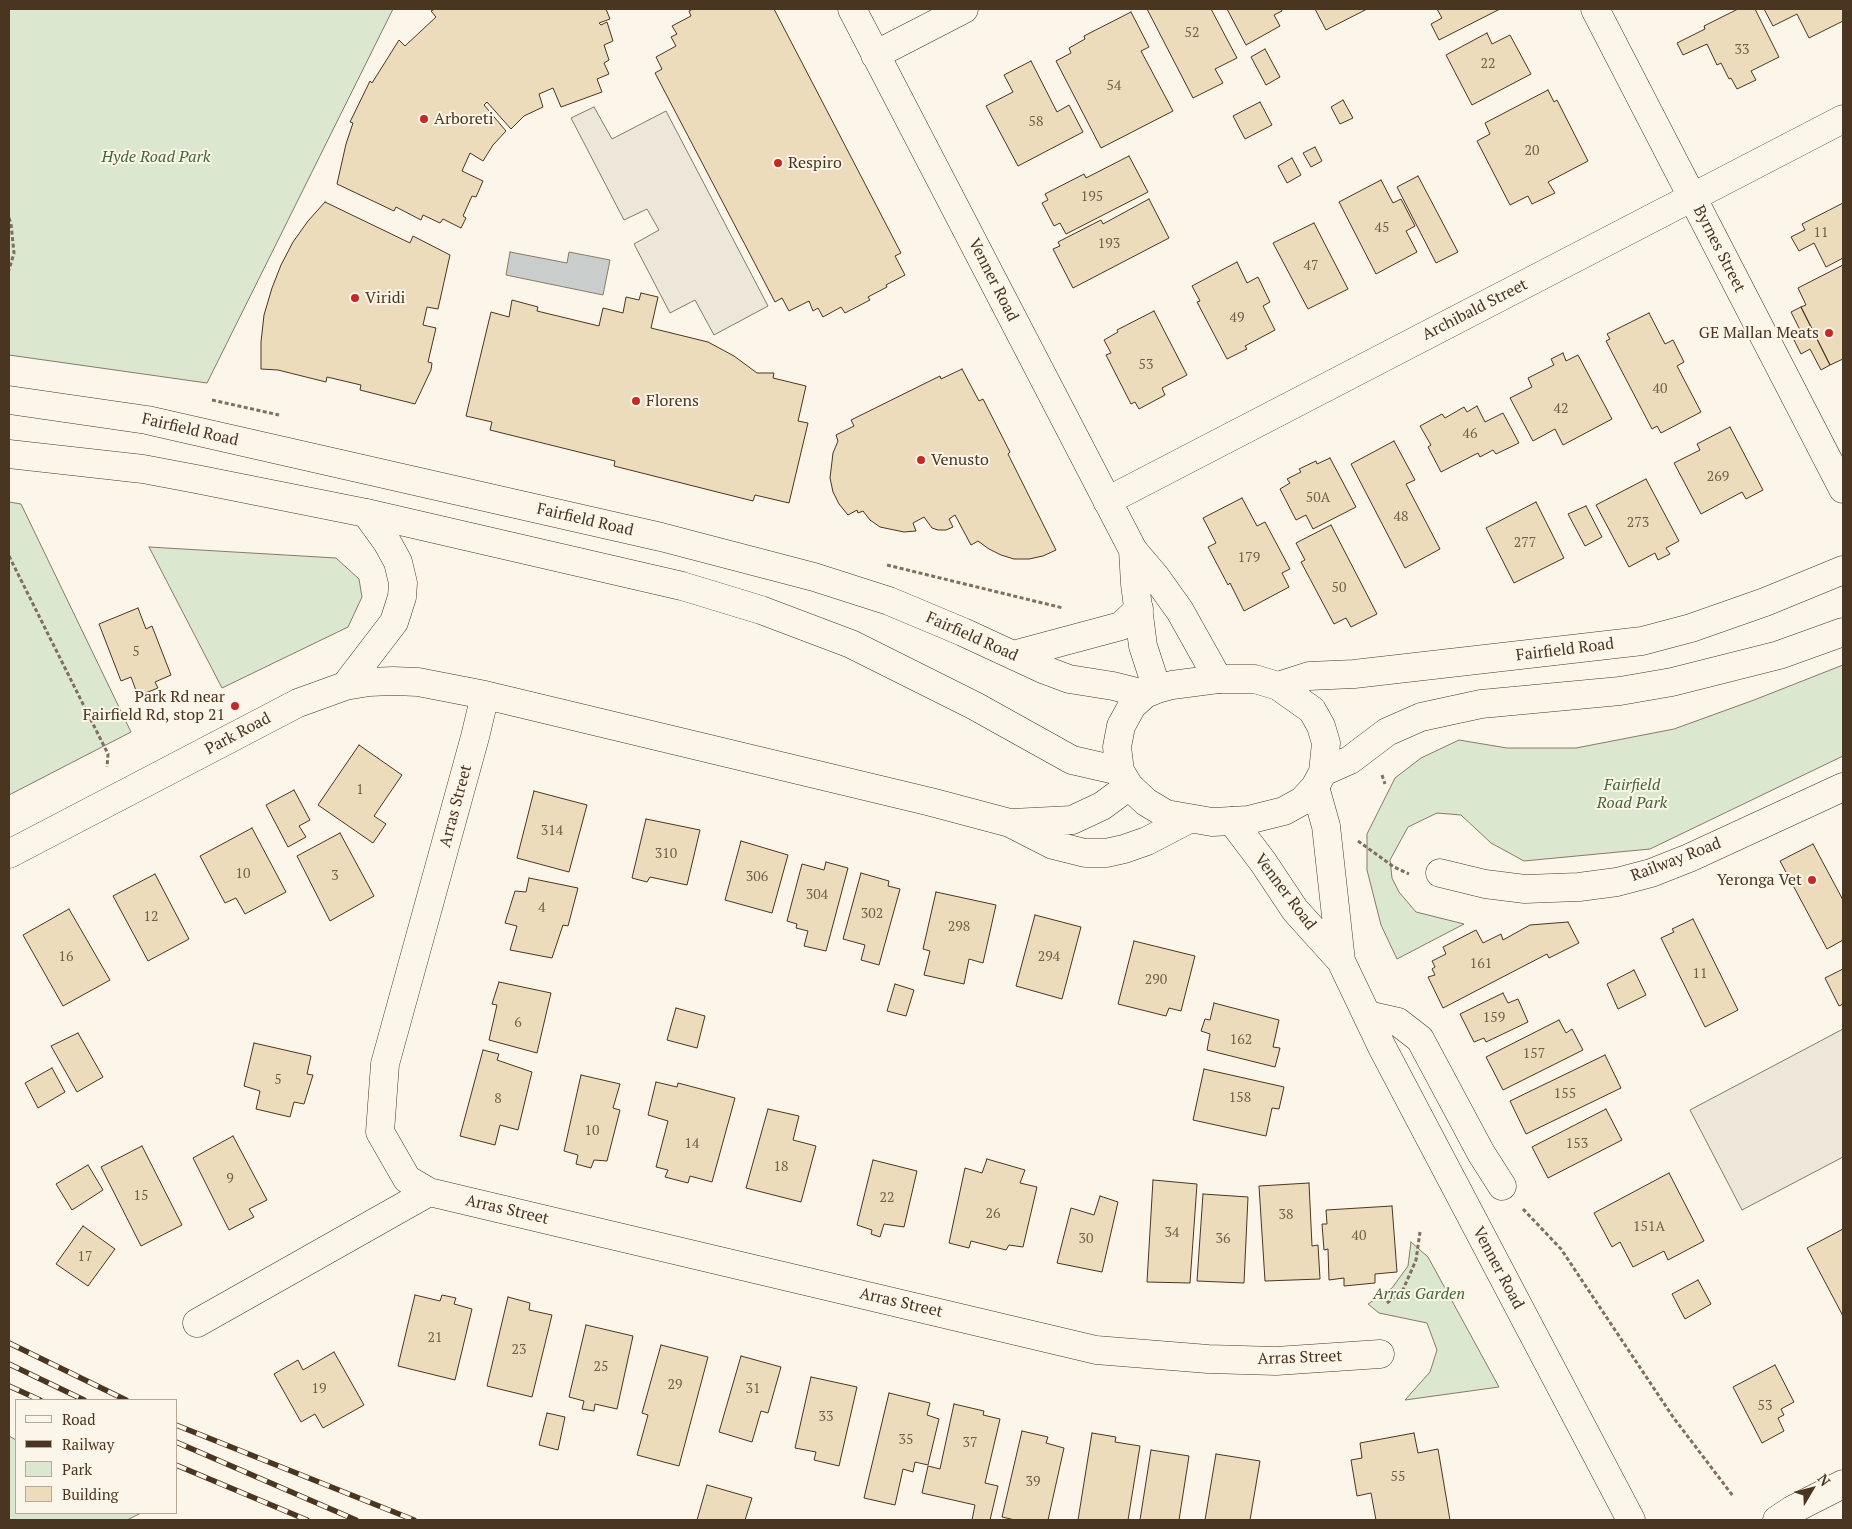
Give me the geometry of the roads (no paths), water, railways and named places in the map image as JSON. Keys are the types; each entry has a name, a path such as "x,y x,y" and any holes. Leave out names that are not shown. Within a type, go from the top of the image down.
{"street":[{"name":"Venner Road","path":"852,9 1133,550 1155,576 1180,611 1218,679"},
{"path":"876,55 964,9"},
{"name":"Byrnes Street","path":"1595,9 1843,489"},
{"name":"Archibald Street","path":"1108,501 1843,119"},
{"name":"Fairfield Road","path":"9,400 147,420 661,537 814,577 889,601 1069,679 1151,691"},
{"path":"9,454 143,469 366,513 682,586 761,610 851,644 975,706 1072,760 1124,778 1146,802 1166,814 1212,822 1248,820 1284,811 1302,800 1319,779 1350,760 1387,732 1421,717 1482,704 1620,691 1672,682 1779,655 1843,632"},
{"path":"345,686 394,622 402,597 403,583 398,562 387,542 366,513"},
{"name":"Venner Road","path":"1133,550 1135,584 1151,691"},
{"name":"Fairfield Road","path":"1278,686 1309,676 1354,674 1642,641 1691,628 1765,602 1843,570"},
{"path":"1013,655 1121,626 1139,609"},
{"path":"1124,778 1117,748 1121,726 1132,706 1151,691 1172,685 1218,679 1255,680 1278,686 1312,710 1321,726 1326,742 1319,779"},
{"name":"Park Road","path":"9,854 284,710 326,692 345,686 369,682 418,682 485,694"},
{"path":"485,694 1010,823 1053,845 1085,854 1106,853 1147,841 1189,819"},
{"name":"Arras Street","path":"485,694 386,1064 380,1132 407,1179 429,1192 1096,1350 1208,1359 1276,1360 1380,1354"},
{"path":"1010,823 1072,820 1102,806 1124,778"},
{"name":"Venner Road","path":"1319,779 1341,961"},
{"name":"Railway Road","path":"1440,873 1485,884 1525,890 1579,887 1617,882 1651,873 1689,858 1843,787"},
{"name":"Venner Road","path":"1232,821 1263,862 1295,910 1341,961 1366,1015 1631,1520"},
{"path":"1366,1015 1398,1022 1420,1039 1481,1153 1502,1186"},
{"path":"197,1323 429,1192"},
{"path":"1777,1520 1792,1510 1843,1484"}],"railway":[{"path":"9,1343 124,1399"},
{"path":"9,1364 82,1399"},
{"path":"9,1386 38,1399"},
{"path":"178,1426 414,1520"},
{"path":"178,1443 356,1520"},
{"path":"178,1466 307,1520"}],"place":[{"name":"Arboreti","path":"424,119"},
{"name":"Respiro","path":"778,163"},
{"name":"Viridi","path":"355,298"},
{"name":"GE Mallan Meats","path":"1829,333"},
{"name":"Florens","path":"636,401"},
{"name":"Venusto","path":"921,460"},
{"name":"Park Rd near Fairfield Rd, stop 21","path":"235,706"},
{"name":"Yeronga Vet","path":"1812,880"}],"park label":[{"name":"Hyde Road Park","path":"156,157"},
{"name":"Fairfield Road Park","path":"1632,794"},
{"name":"Arras Garden","path":"1419,1294"}]}
